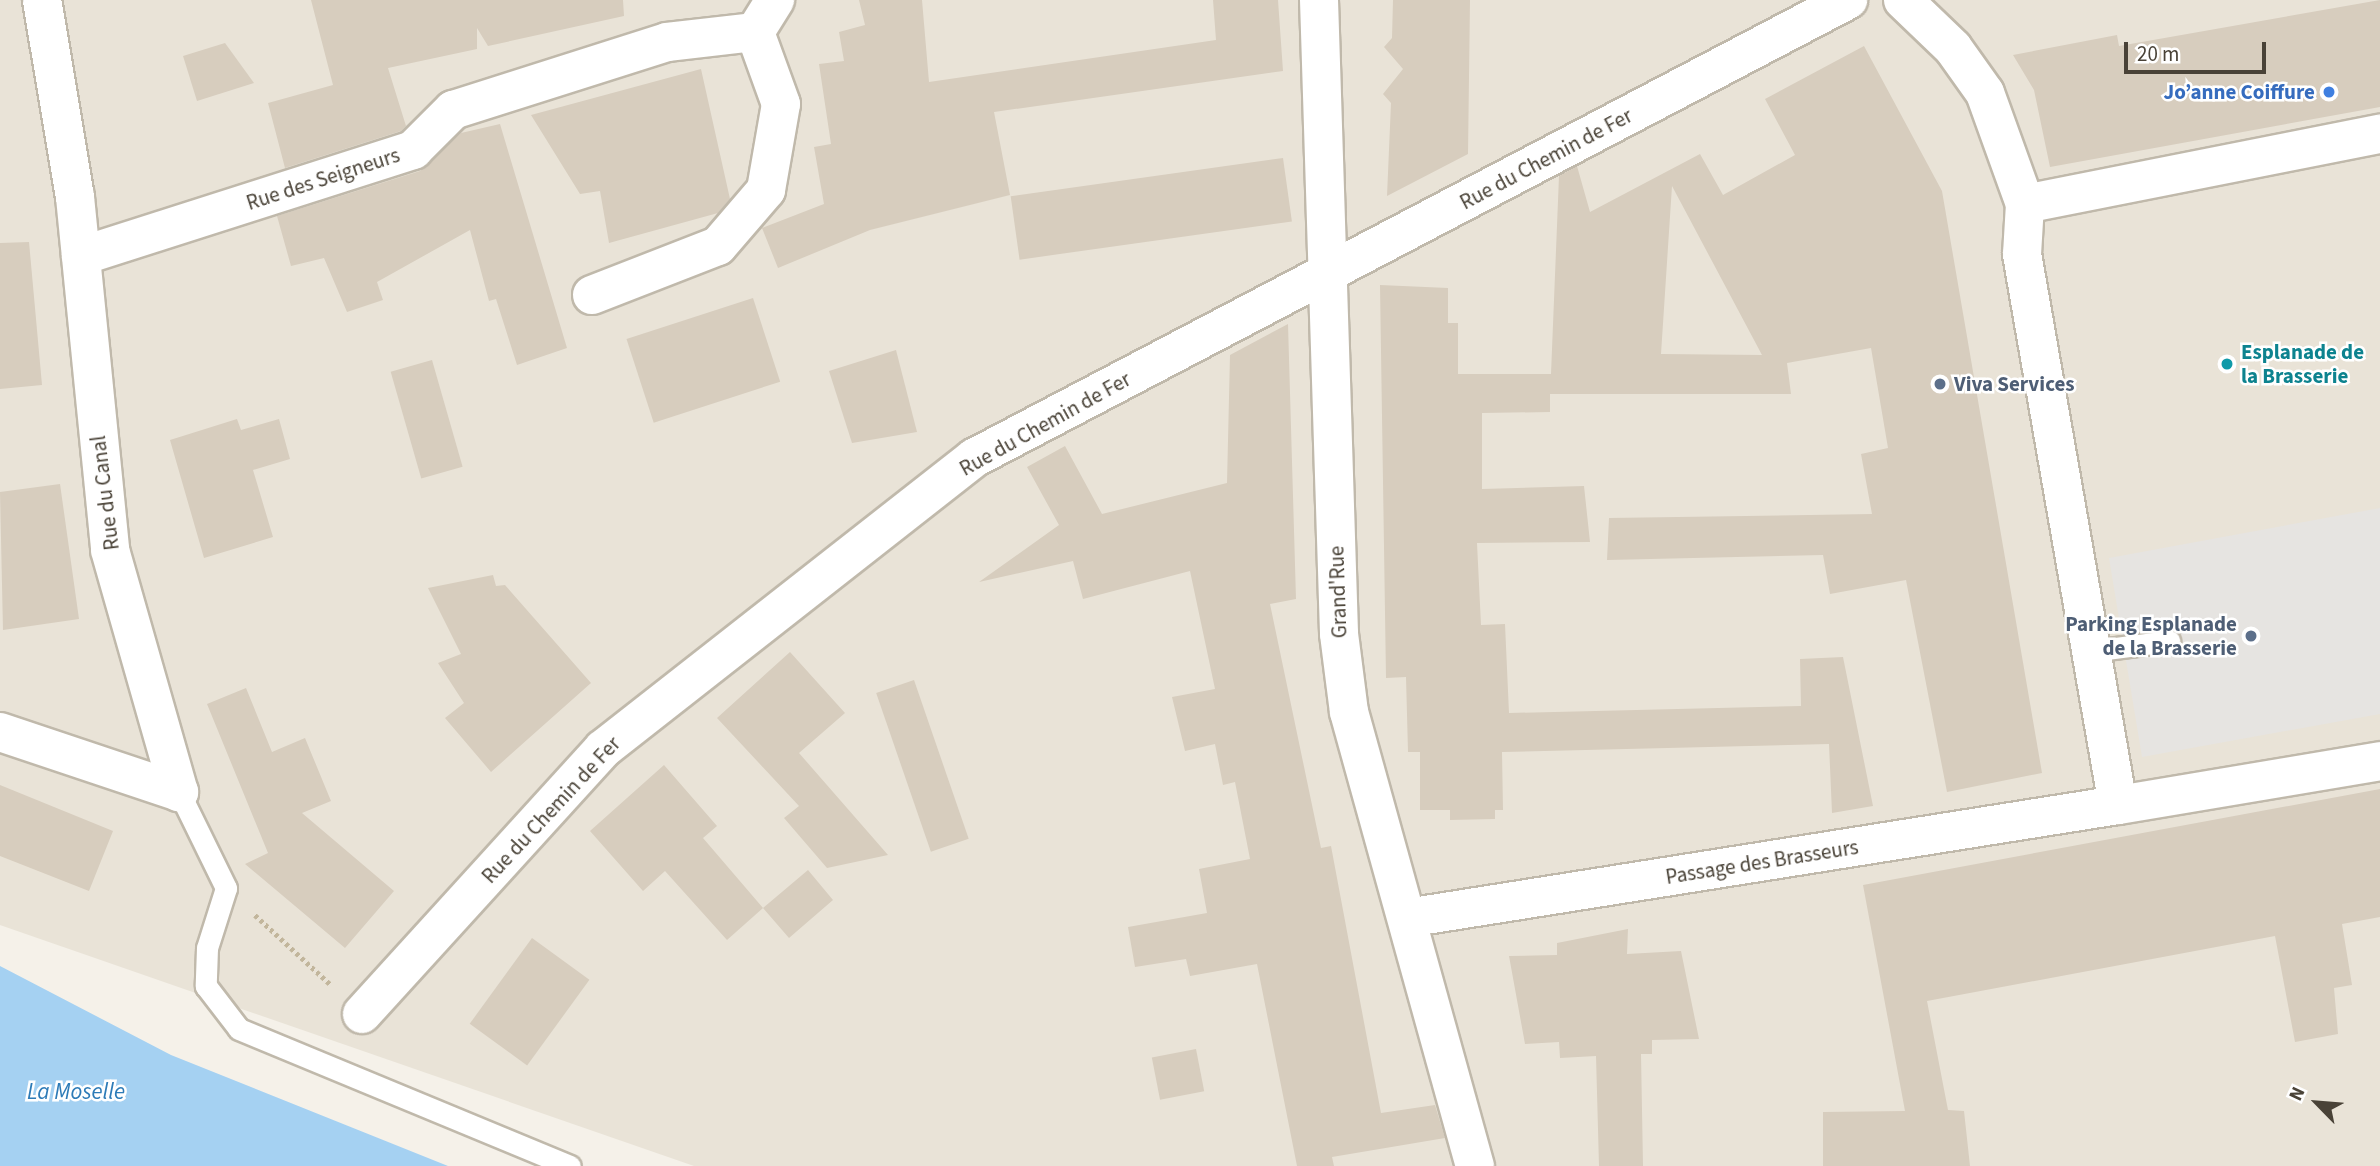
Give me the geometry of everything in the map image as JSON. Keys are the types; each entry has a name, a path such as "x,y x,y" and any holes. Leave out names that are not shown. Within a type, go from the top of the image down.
{"street":[{"name":"Rue du Canal","path":"42,0 81,256 110,550 179,792"},
{"path":"592,295 718,246 766,190 781,104 755,32 775,0"},
{"name":"Grand'Rue","path":"1319,0 1330,272 1339,634 1362,778 1407,918 1475,1166"},
{"name":"Rue du Chemin de Fer","path":"362,1014 603,749 974,457 1848,0"},
{"path":"1903,0 1953,48 1985,93 2025,204 2022,254 2118,805 2380,761"},
{"name":"Rue des Seigneurs","path":"81,256 413,150 453,110 667,42 755,32"},
{"path":"2025,204 2380,134"},
{"path":"0,732 179,792"},
{"name":"Passage des Brasseurs","path":"1407,918 2118,805"}],"lane":[{"path":"2091,651 2169,640"},
{"path":"179,792 226,888 207,948 206,986 239,1029 570,1166"}],"path":[{"path":"226,888 362,1014"}],"shaded area":[{"path":"0,0 2380,0 2380,1166 694,1166 0,925"},
{"name":"Parking Esplanade de la Brasserie","path":"2380,508 2380,714 2142,757 2109,558"}],"water":[{"name":"La Moselle","path":"0,966 171,1055 448,1166 0,1166"}],"building":[{"path":"311,0 623,0 624,16 488,46 477,28 477,49 388,68 406,126 401,131 285,168 268,103 333,85"},
{"path":"859,0 922,0 929,82 1216,40 1213,0 1278,0 1283,71 994,112 1010,195 870,230 778,268 762,228 824,204 814,147 831,144 819,64 844,61 839,32 865,25"},
{"path":"1393,0 1470,0 1468,154 1387,196 1391,103 1383,94 1403,69 1384,47 1392,38"},
{"path":"2380,0 2380,107 2050,167 2034,90 2013,55 2117,35 2119,46"},
{"path":"225,43 254,83 197,101 183,56"},
{"path":"1864,46 1942,191 2042,773 1947,792 1906,580 1830,594 1823,555 1607,560 1609,518 1872,514 1861,454 1888,448 1871,348 1787,363 1791,394 1550,394 1550,412 1482,413 1482,489 1584,486 1590,542 1477,543 1481,625 1505,624 1509,713 1801,706 1800,659 1843,657 1873,806 1832,813 1829,744 1502,752 1503,810 1495,810 1495,819 1450,820 1450,810 1420,810 1420,752 1408,752 1406,677 1386,678 1380,285 1448,288 1448,323 1458,323 1458,374 1551,374 1559,176 1577,166 1590,212 1700,154 1723,195 1795,155 1765,99","holes":["1672,186 1762,355 1661,354"]},
{"path":"701,69 730,199 718,213 609,243 600,191 580,194 531,115"},
{"path":"500,124 567,348 517,365 496,299 489,301 470,230 377,282 383,300 347,312 324,258 291,266 277,216 420,171 461,133"},
{"path":"1283,158 1292,221 1020,260 1011,196"},
{"path":"29,242 42,385 0,389 0,243"},
{"path":"753,298 780,382 654,423 627,339"},
{"path":"1288,324 1296,599 1270,604 1321,848 1331,846 1381,1113 1435,1105 1445,1138 1332,1157 1334,1166 1297,1166 1257,964 1190,976 1186,959 1135,967 1128,927 1207,913 1199,869 1250,859 1235,782 1223,785 1215,744 1185,751 1172,697 1215,689 1190,571 1083,599 1073,561 979,582 1059,525 1027,467 1065,446 1102,514 1227,483 1230,355"},
{"path":"896,350 917,432 852,443 829,371"},
{"path":"432,360 463,467 421,479 391,372"},
{"path":"237,419 241,430 279,419 290,459 253,470 273,537 204,558 170,440"},
{"path":"60,484 79,619 3,630 0,492"},
{"path":"493,575 496,586 505,585 591,683 491,772 445,718 464,703 438,663 461,654 428,588"},
{"path":"790,652 845,713 799,753 888,855 827,868 784,818 799,806 717,718"},
{"path":"914,680 969,839 931,852 876,693"},
{"path":"246,688 272,752 305,738 331,801 302,813 394,891 345,948 245,864 268,853 207,704"},
{"path":"664,765 717,826 703,838 763,908 727,940 665,871 643,891 590,831"},
{"path":"0,785 113,831 89,891 0,856"},
{"path":"2380,789 2380,917 2342,924 2352,985 2334,988 2338,1034 2295,1042 2275,936 1927,1001 1948,1110 1964,1111 1970,1166 1823,1166 1823,1112 1905,1111 1863,885"},
{"path":"808,870 833,900 789,938 763,908"},
{"path":"1628,929 1627,954 1681,951 1699,1039 1652,1040 1652,1054 1641,1054 1643,1166 1599,1166 1596,1056 1560,1058 1559,1042 1525,1044 1509,956 1557,955 1557,943"},
{"path":"532,938 589,980 527,1065 470,1024"},
{"path":"1196,1049 1204,1091 1160,1100 1152,1058"}],"place":[{"name":"Jo’anne Coiffure","path":"2329,92"},
{"name":"Esplanade de la Brasserie","path":"2227,364"},
{"name":"Viva Services","path":"1940,384"},
{"name":"Parking Esplanade de la Brasserie","path":"2251,636"}]}
